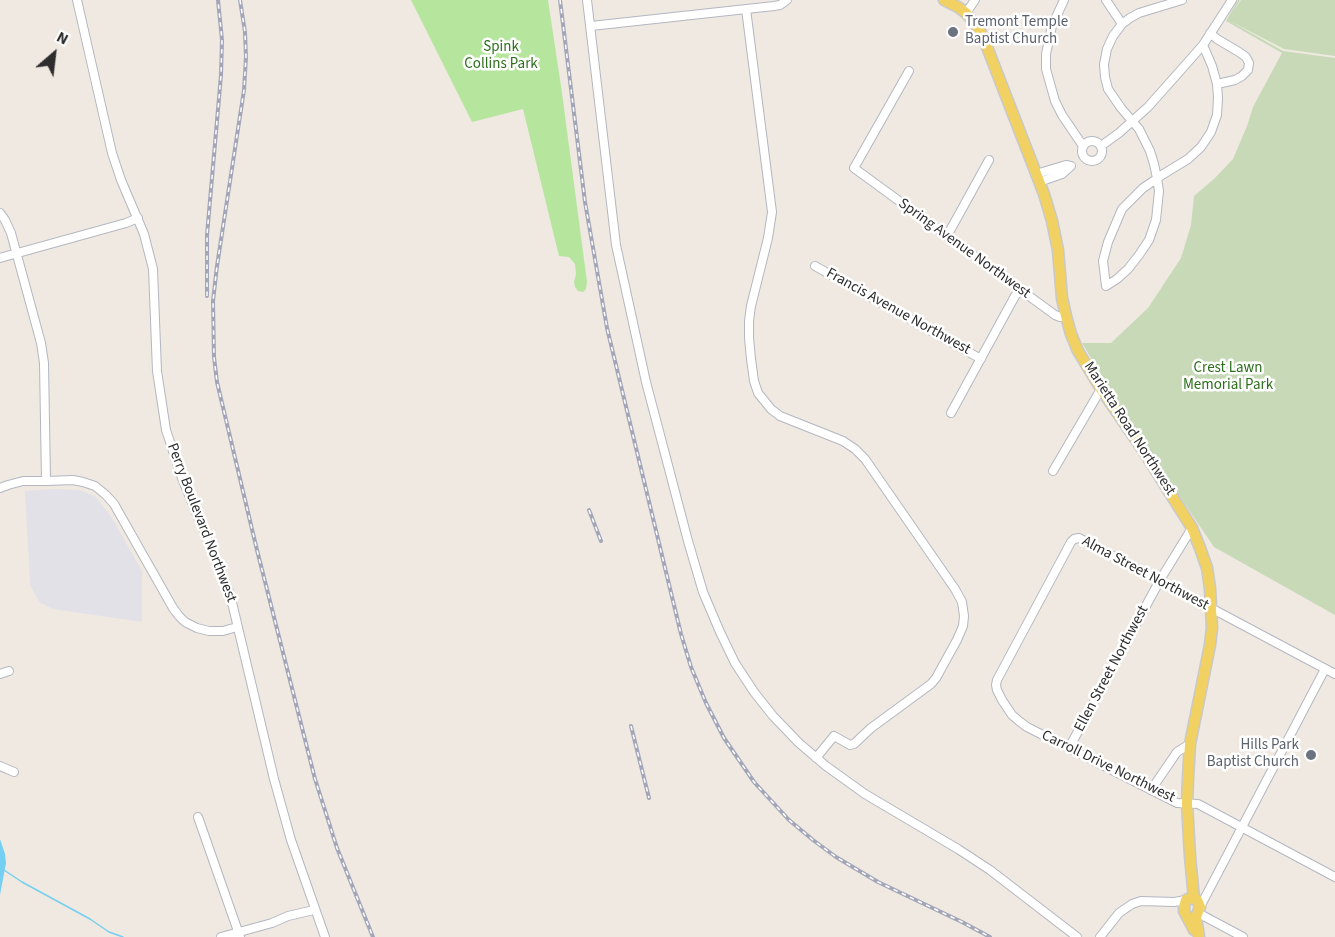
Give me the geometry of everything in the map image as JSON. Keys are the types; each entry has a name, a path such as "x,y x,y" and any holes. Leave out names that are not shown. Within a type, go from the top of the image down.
{"main road":[{"name":"Marietta Road Northwest","path":"944,0 966,13 979,29 1038,178 1054,231 1066,316 1078,351 1192,528 1207,568 1212,609 1210,645 1190,744 1187,804 1198,937"}],"street":[{"name":"Perry Boulevard Northwest","path":"77,0 112,153 144,234 153,269 157,371 166,429 182,478 230,594 291,840 325,937"},
{"path":"588,0 616,245 647,384 688,542 700,582 735,663 773,716 816,758 865,794 983,865 1077,937"},
{"path":"591,26 780,5 788,0"},
{"path":"966,13 975,0"},
{"path":"1064,0 1052,26 1046,54 1046,69 1055,101 1083,146"},
{"path":"1106,0 1122,24"},
{"path":"1182,0 1170,2 1130,18 1113,36 1107,49 1104,64 1108,89 1139,129 1154,164 1157,178 1159,192 1156,220 1149,240 1128,269 1106,286 1103,261 1108,242 1122,209 1143,188 1157,178 1188,159 1201,147 1211,132 1217,115 1217,84 1203,45"},
{"path":"1101,146 1158,96 1203,45 1232,0"},
{"path":"746,9 772,212 749,321 751,359 758,393 780,416 843,441 865,459 955,589 962,602 964,616 963,626 957,640 931,684 871,728 854,744 850,745 834,736 816,758"},
{"path":"1210,33 1246,57 1249,63 1248,70 1235,80 1217,84"},
{"name":"Spring Avenue Northwest","path":"909,71 854,168 1054,315 1066,316"},
{"path":"1087,142 1098,142 1101,146 1103,153 1094,162 1086,159 1082,154 1083,146 1087,142"},
{"path":"1038,178 1062,174 1071,166 1086,159"},
{"path":"947,236 990,160"},
{"path":"0,213 12,233 41,343 44,363 46,481"},
{"path":"0,258 138,218"},
{"name":"Francis Avenue Northwest","path":"814,266 981,358"},
{"path":"951,414 1020,290"},
{"path":"1053,471 1101,389"},
{"path":"0,488 23,481 73,480 95,486 114,504 173,608 185,622 209,631 223,631 237,627"},
{"name":"Ellen Street Northwest","path":"1069,748 1160,580 1192,528"},
{"name":"Alma Street Northwest","path":"1012,715 997,690 997,680 1074,539 1078,537 1330,671"},
{"path":"0,674 9,671"},
{"path":"1194,905 1242,827 1330,671"},
{"name":"Carroll Drive Northwest","path":"1012,715 1027,727 1151,790 1177,803 1198,804 1335,877"},
{"path":"1151,790 1177,752 1190,744"},
{"path":"0,766 14,772"},
{"path":"198,817 240,934"},
{"path":"1100,937 1119,913 1141,901 1181,902 1194,905 1243,937"},
{"path":"221,937 240,934 288,916 314,910"}],"shaded area":[{"path":"80,490 96,497 112,518 142,571 142,622 53,609 39,602 30,585 25,491"}],"green space":[{"name":"Spink Collins Park","path":"411,0 548,0 587,282 583,292 578,291 575,287 575,264 569,257 559,256 523,109 472,122"},
{"name":"Crest Lawn Memorial Park","path":"1240,0 1234,11 1241,0 1335,0 1335,56 1284,49 1228,20 1283,51 1335,58 1335,615 1214,547 1129,422 1082,343 1111,343 1148,308 1181,258 1191,225 1194,196 1233,159 1253,107 1282,53 1226,21"}],"water":[{"path":"0,839 6,863 0,895"}],"waterway":[{"path":"4,870 109,932 123,937"}],"railway":[{"path":"207,296 207,235 221,75 222,40 218,0"},
{"path":"240,0 246,57 244,90 213,301 217,382 315,779 337,848 373,937"},
{"path":"560,0 585,202 607,328 681,634 691,667 706,703 724,738 754,782 789,820 813,840 878,882 990,937"},
{"path":"589,510 601,541"},
{"path":"631,726 649,798"}],"place":[{"name":"Tremont Temple Baptist Church","path":"953,32"},
{"name":"Hills Park Baptist Church","path":"1311,755"}]}
